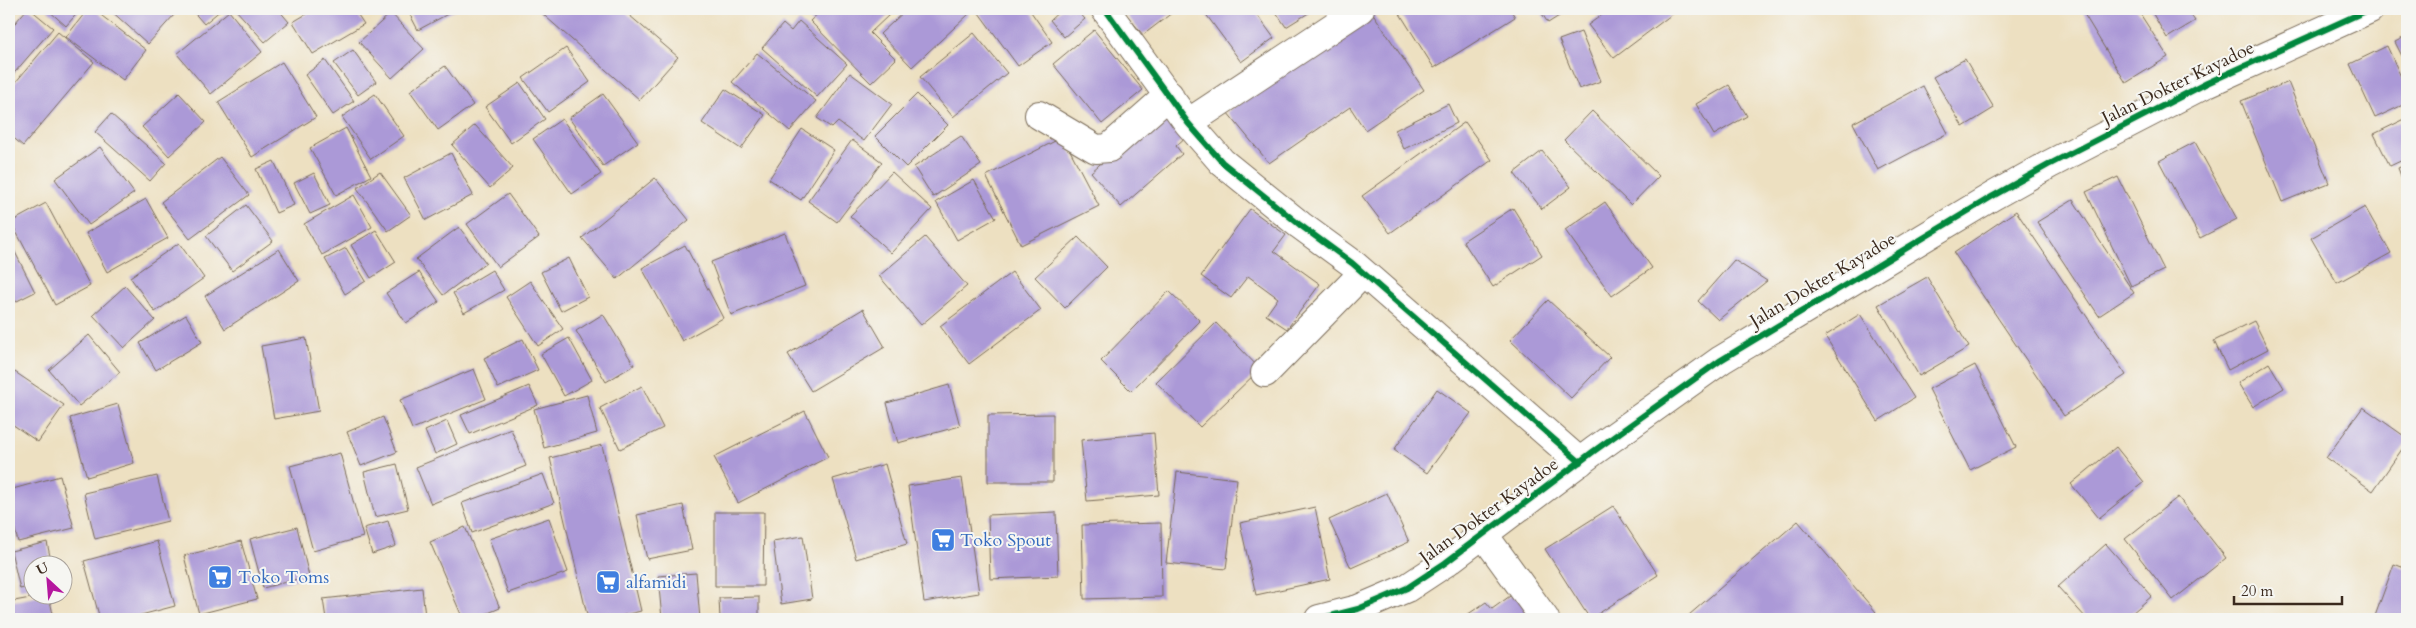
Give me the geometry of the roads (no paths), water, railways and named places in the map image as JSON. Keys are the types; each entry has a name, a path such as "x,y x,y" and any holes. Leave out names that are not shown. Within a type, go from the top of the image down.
{"street":[{"path":"1105,9 1188,124 1222,162 1300,226 1363,272 1580,462"},
{"path":"1188,124 1360,9"},
{"name":"Jalan Dokter Kayadoe","path":"1319,619 1358,609 1407,588 1484,535 1580,462 1721,360 1993,196 2050,164 2207,83 2370,9"},
{"path":"1039,115 1096,149 1102,150 1109,148 1169,96"},
{"path":"1265,373 1363,272"},
{"path":"1484,535 1545,619"}],"place":[{"name":"Toko Spout","path":"943,540"},
{"name":"Toko Toms","path":"220,577"},
{"name":"alfamidi","path":"608,582"}]}
